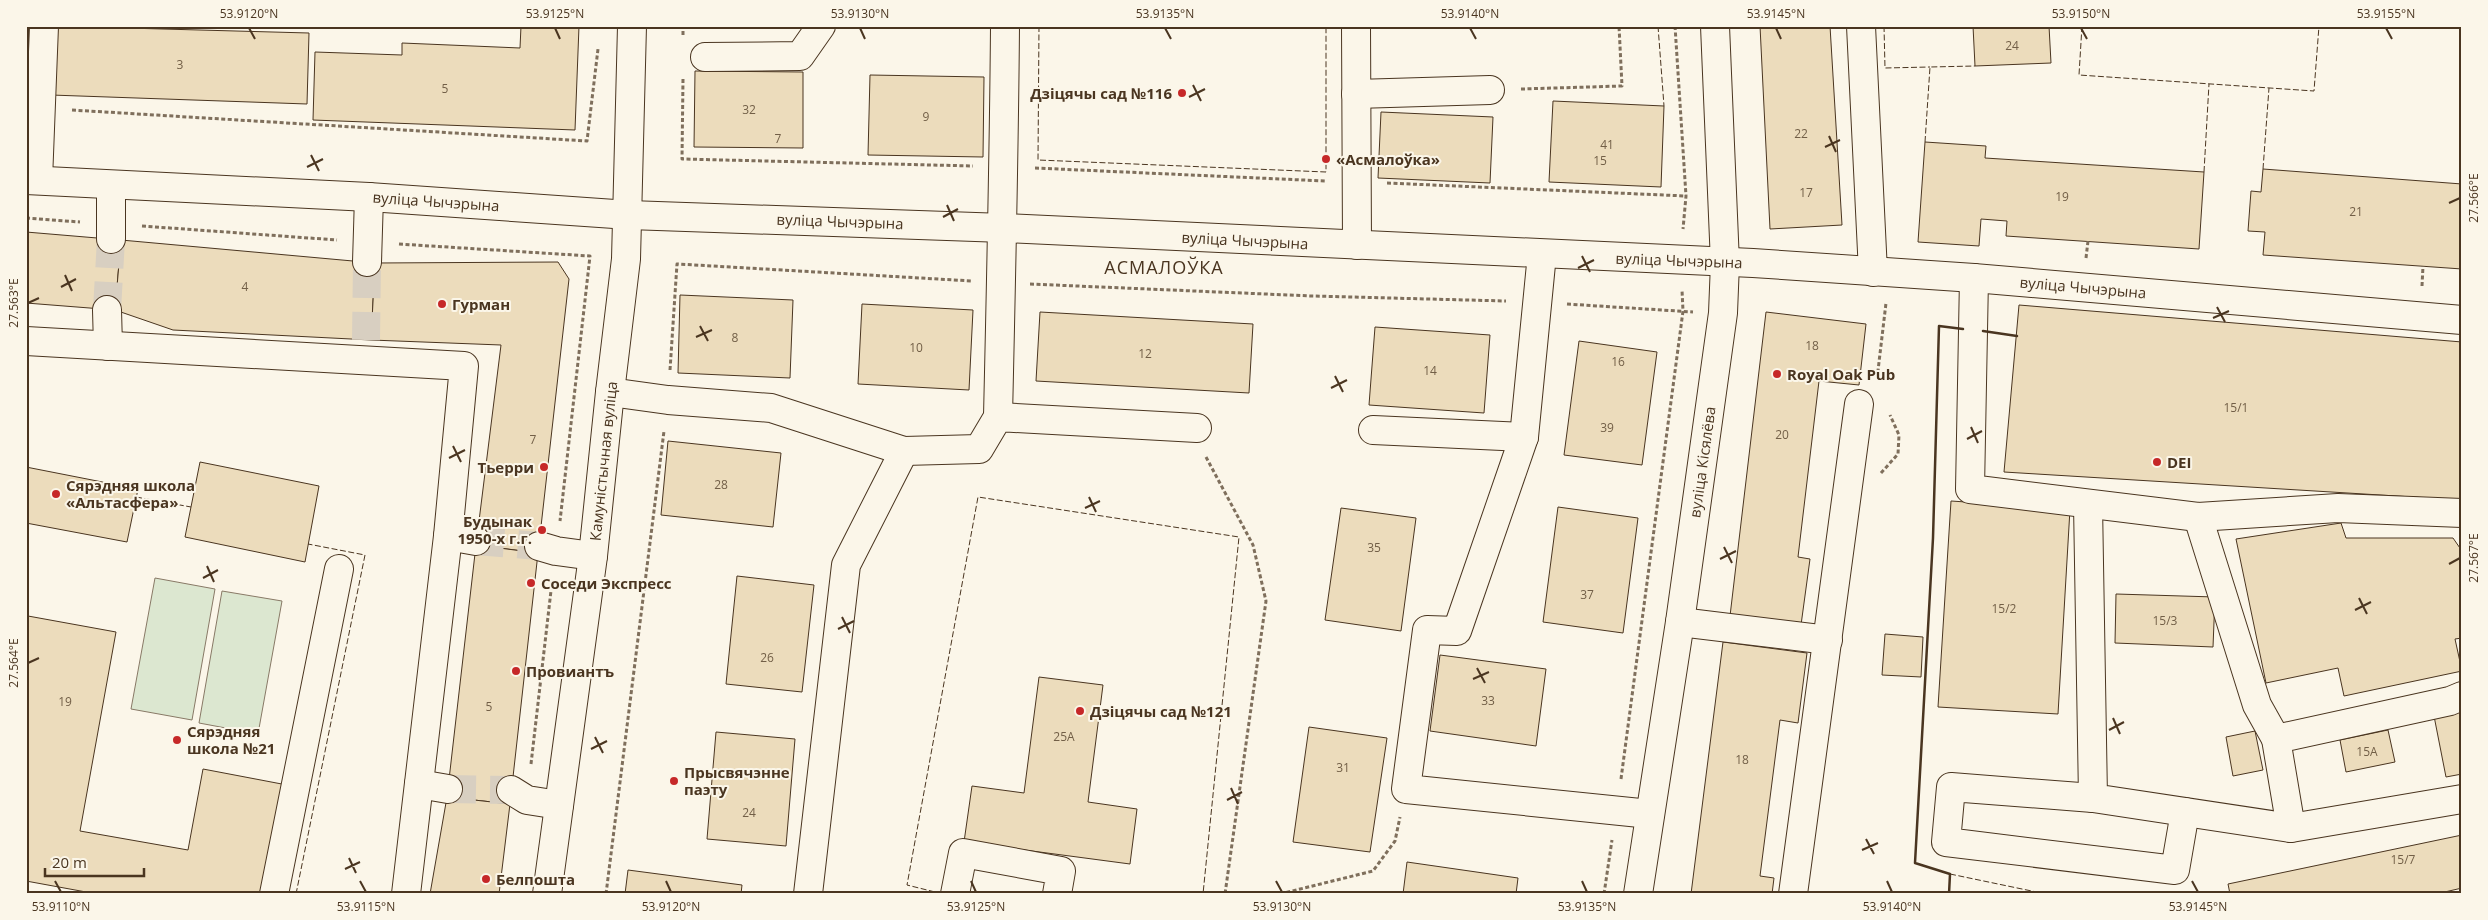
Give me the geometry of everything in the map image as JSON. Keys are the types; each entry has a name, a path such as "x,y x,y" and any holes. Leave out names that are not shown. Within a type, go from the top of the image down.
{"street":[{"path":"32,180 41,109 44,26"},
{"name":"Камуністычная вуліца","path":"547,894 593,556 626,259 629,215 632,26"},
{"path":"691,57 800,56 821,26"},
{"path":"610,392 668,400 771,408 904,451 979,449 998,417 1004,228 1002,167 1005,26"},
{"path":"1356,26 1357,245"},
{"name":"вуліца Кісялёва","path":"1638,894 1680,622 1723,313 1724,263 1715,26"},
{"path":"1861,26 1873,272"},
{"path":"1356,94 1490,90"},
{"name":"вуліца Чычэрына","path":"32,180 111,186 369,197 629,215 1004,228 1724,263 1974,278 2462,320"},
{"path":"111,186 111,232"},
{"path":"367,252 369,197"},
{"path":"1542,254 1524,437 1457,631 1427,630 1406,789 1650,814"},
{"path":"1974,278 1970,489 2198,517 2338,508 2462,513"},
{"path":"106,310 108,346"},
{"path":"26,341 108,346 365,350 464,366 448,536 406,894"},
{"path":"1793,894 1860,404"},
{"path":"998,417 1197,428"},
{"path":"1374,430 1524,437"},
{"path":"808,894 846,566 904,451"},
{"path":"2088,504 2094,798"},
{"path":"2198,517 2257,705 2276,739 2291,828"},
{"path":"448,536 476,541"},
{"path":"539,546 556,551 593,556"},
{"path":"274,894 339,569"},
{"path":"1680,622 1828,640"},
{"path":"2276,739 2450,701 2462,696"},
{"path":"419,784 448,789"},
{"path":"2184,812 2175,870 1946,842 1951,787 2094,798 2291,828 2462,799"},
{"path":"511,790 527,800 559,805"},
{"path":"955,894 963,853 1061,871 1057,894"}],"path":[{"path":"683,26 691,57 682,160 1002,167 1686,196 1675,26"},
{"path":"1490,90 1622,86 1619,26"},
{"path":"41,109 587,141 599,45"},
{"path":"26,218 111,232 367,252 590,256"},
{"path":"606,894 668,400 677,264 1001,283 1312,296 1537,302 1683,311 1617,811 1604,894"},
{"path":"2422,289 2424,266"},
{"path":"1197,428 1206,458 1252,545 1266,601 1225,894"},
{"path":"1280,894 1373,871 1395,841 1406,789"}],"green space":[{"path":"155,578 215,589 192,720 131,709"},
{"path":"222,591 282,601 258,734 199,723"}],"building":[{"path":"53,26 309,33 307,104 51,95"},
{"path":"521,26 579,26 575,130 313,120 315,52 402,55 402,43 520,48"},
{"path":"1760,26 1830,26 1842,225 1770,229"},
{"path":"1973,26 2049,26 2051,63 1975,66"},
{"path":"695,71 803,72 803,148 694,147"},
{"path":"870,75 984,77 983,157 868,155"},
{"path":"1553,101 1664,106 1661,187 1549,182"},
{"path":"1381,112 1493,117 1490,183 1378,178"},
{"path":"1925,142 1986,146 1985,158 2204,172 2199,249 2006,236 2007,221 1981,219 1979,246 1918,242"},
{"path":"2263,169 2462,184 2462,269 2263,255 2265,232 2248,231 2251,191 2261,192"},
{"path":"26,232 121,240 115,310 26,303"},
{"path":"121,240 375,263 371,340 173,330 115,310"},
{"path":"558,262 569,279 538,553 476,545 501,345 371,340 375,263"},
{"path":"680,295 793,300 790,378 678,373"},
{"path":"862,304 973,310 969,390 858,384"},
{"path":"2019,305 2462,342 2462,500 2004,472"},
{"path":"1040,312 1253,324 1249,393 1036,381"},
{"path":"1766,312 1866,324 1859,385 1819,381 1798,557 1810,559 1801,625 1730,616"},
{"path":"1375,327 1490,335 1484,413 1369,405"},
{"path":"1579,341 1657,352 1642,465 1564,455"},
{"path":"668,441 781,453 773,527 661,515"},
{"path":"200,462 319,486 305,562 185,537"},
{"path":"26,467 138,489 127,542 26,523"},
{"path":"1951,501 2070,509 2058,714 1938,707"},
{"path":"1558,507 1638,518 1623,633 1543,622"},
{"path":"1341,508 1416,518 1401,631 1325,620"},
{"path":"2341,523 2346,538 2453,538 2462,551 2462,638 2455,639 2462,671 2344,696 2338,668 2266,683 2236,539"},
{"path":"476,545 538,553 510,804 447,797"},
{"path":"737,576 814,585 802,692 726,684"},
{"path":"2116,594 2215,597 2213,647 2115,643"},
{"path":"28,616 116,632 80,831 188,850 203,769 287,785 267,894 97,894 26,881 26,627"},
{"path":"1885,634 1923,637 1921,677 1882,675"},
{"path":"1723,642 1807,653 1798,723 1780,720 1760,876 1774,878 1772,894 1691,894"},
{"path":"1440,655 1546,669 1536,746 1430,731"},
{"path":"1039,677 1103,685 1088,802 1137,809 1130,864 964,842 972,786 1024,793"},
{"path":"2462,711 2462,774 2446,777 2434,716"},
{"path":"1309,727 1387,738 1370,852 1293,842"},
{"path":"2388,730 2395,762 2346,772 2340,740"},
{"path":"2255,731 2263,770 2233,776 2226,737"},
{"path":"716,732 795,739 786,846 707,839"},
{"path":"447,797 510,804 499,894 430,894"},
{"path":"2462,835 2462,888 2436,894 2230,894 2228,884"},
{"path":"1407,862 1518,878 1516,894 1403,894"},
{"path":"628,870 742,885 741,894 625,894"}],"tunnel":[{"path":"107,310 111,239"},
{"path":"366,340 367,262"},
{"path":"476,541 539,546"},
{"path":"448,789 511,790"}],"fence":[{"path":"1039,26 1038,160 1326,172 1326,26"},
{"path":"1658,26 1664,106"},
{"path":"1884,26 1885,68 1930,67"},
{"path":"2082,26 2079,75 2314,91 2319,26"},
{"path":"1925,142 1930,67 1975,66"},
{"path":"2204,172 2209,84"},
{"path":"2263,169 2269,88"},
{"path":"136,497 191,507"},
{"path":"943,894 907,885 978,497 1239,537 1203,894"},
{"path":"296,894 365,555 308,544"},
{"path":"1950,874 2046,894"}],"wall":[{"path":"1949,894 1950,874 1915,863 1933,538 1939,326 1963,329"},
{"path":"1983,331 2017,336"}],"place":[{"name":"Дзіцячы сад №116","path":"1182,93"},
{"name":"«Асмалоўка»","path":"1326,159"},
{"name":"Гурман","path":"442,304"},
{"name":"Royal Oak Pub","path":"1777,374"},
{"name":"DEI","path":"2157,462"},
{"name":"Тьерри","path":"544,467"},
{"name":"Сярэдняя школа «Альтасфера»","path":"56,494"},
{"name":"Будынак 1950-х г.г.","path":"542,530"},
{"name":"Соседи Экспресс","path":"531,583"},
{"name":"Провиантъ","path":"516,671"},
{"name":"Дзіцячы сад №121","path":"1080,711"},
{"name":"Сярэдняя школа №21","path":"177,740"},
{"name":"Прысвячэнне паэту","path":"674,781"},
{"name":"Белпошта","path":"486,879"}],"district":[{"name":"АСМАЛОЎКА","path":"1164,267"}]}
